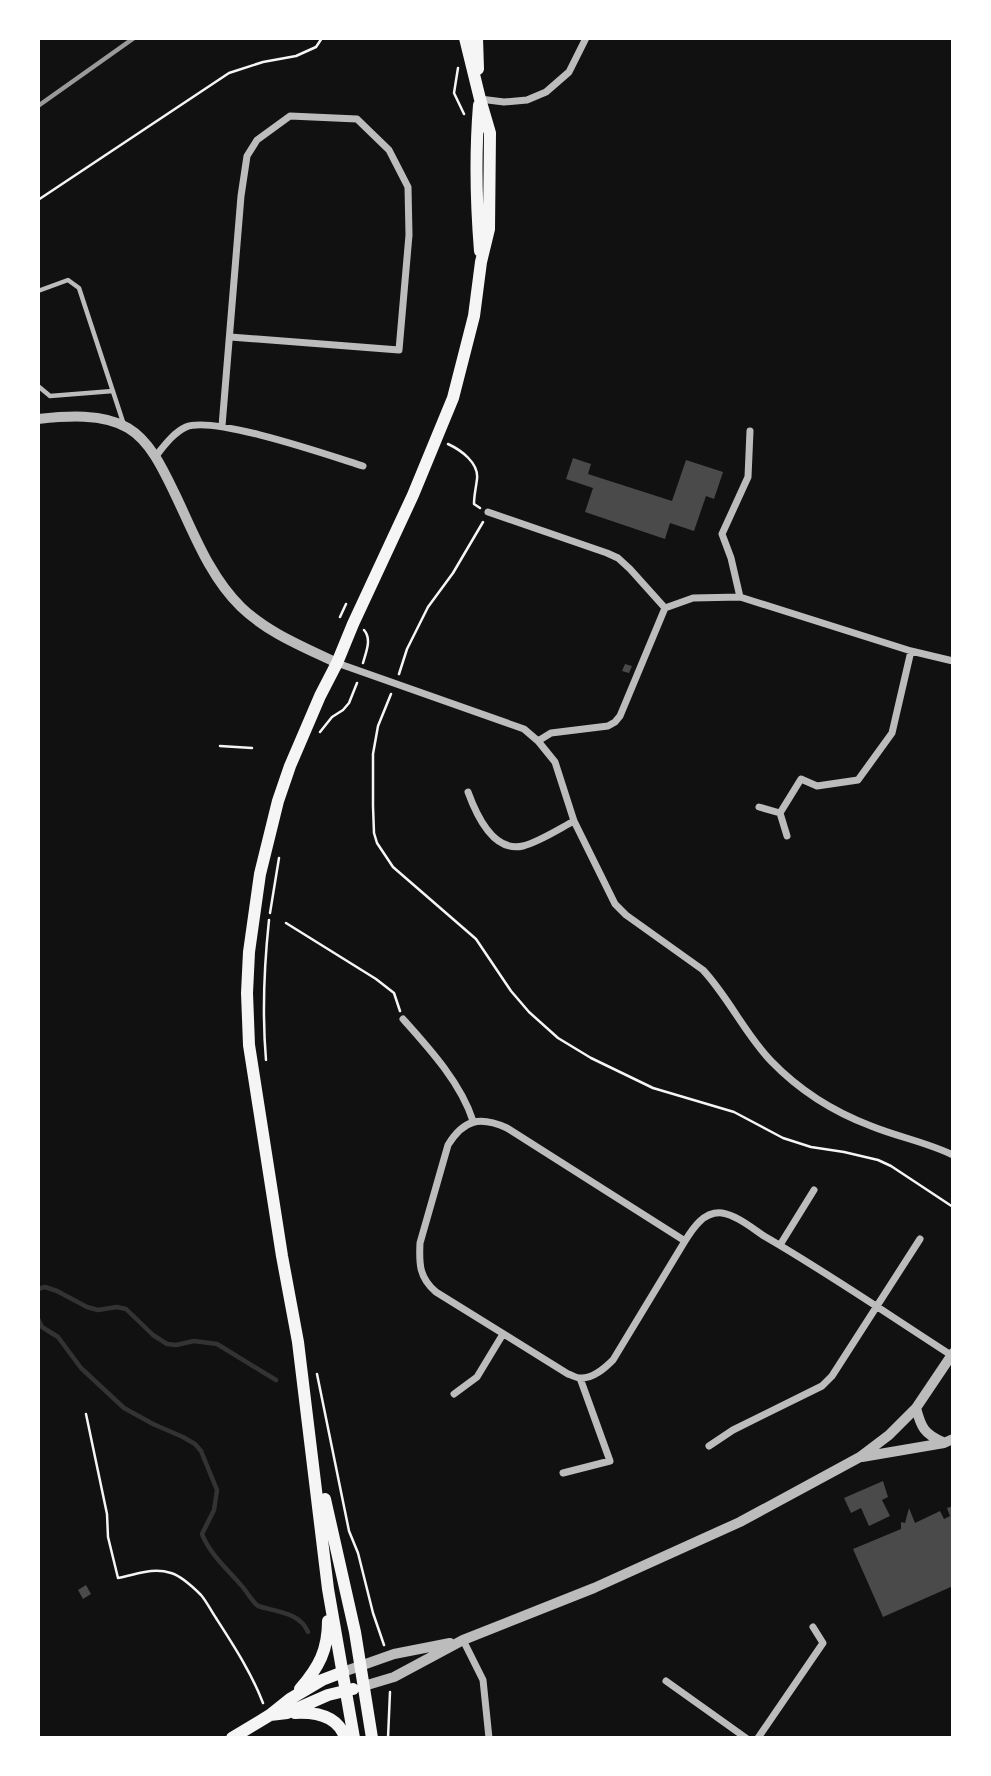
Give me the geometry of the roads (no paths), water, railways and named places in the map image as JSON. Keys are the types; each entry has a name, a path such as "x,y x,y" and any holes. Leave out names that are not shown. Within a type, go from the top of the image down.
{"main road":[{"path":"465,38 480,99"},
{"path":"354,1738 328,1589 298,1342 258,1109 249,1045 247,993 253,913 278,801 320,696 414,495 453,398 474,316 481,262 477,205 480,99 477,38"},
{"path":"310,1434 355,1632 372,1738"},
{"path":"290,1699 314,1671 324,1651 328,1636 328,1589"},
{"path":"232,1738 267,1710 322,1680 343,1672"},
{"path":"287,1713 328,1695 364,1686"},
{"path":"267,1710 287,1713 315,1712 334,1721 343,1731 345,1738"}],"street":[{"path":"480,99 504,102 527,100 546,92 569,72 586,38"},
{"path":"222,426 241,196 247,156 257,140 290,116 358,119 389,150 408,187 409,235 399,351 230,337"},
{"path":"38,419 96,418 120,424 141,439 155,457 213,571 240,606 266,627 337,663 524,729 555,762 574,821 615,904 703,971 770,1060 794,1083 853,1118 953,1155"},
{"path":"155,457 175,434 187,427 201,424 222,426 292,444 363,466"},
{"path":"740,597 722,534 748,477 750,431"},
{"path":"488,512 618,558 665,608"},
{"path":"538,741 551,733 608,726 615,722 625,705 665,608 693,598 740,597 911,651 953,661"},
{"path":"787,836 780,813 801,779 817,786 858,780 891,733 911,651"},
{"path":"468,792 488,833 515,847 526,846 574,821"},
{"path":"759,807 780,813"},
{"path":"403,1019 430,1049 467,1103 473,1121"},
{"path":"364,1686 394,1676 463,1640 594,1588 740,1522 860,1457 889,1435 916,1408 952,1354 780,1245 720,1212 707,1215 685,1241 613,1360 595,1374 580,1378 568,1374 436,1292 424,1279 419,1243 448,1145 460,1129 473,1121 484,1120 507,1128 685,1241"},
{"path":"780,1245 814,1189"},
{"path":"709,1446 733,1430 822,1386 832,1376 920,1239"},
{"path":"454,1394 477,1377 503,1334"},
{"path":"563,1473 610,1461 580,1378"},
{"path":"916,1408 920,1426 932,1438 948,1441"},
{"path":"860,1457 948,1441"},
{"path":"758,1738 823,1643 813,1627"},
{"path":"343,1672 388,1657 463,1640"},
{"path":"463,1640 483,1680 489,1738"},
{"path":"666,1681 746,1738"}],"lane":[{"path":"38,291 68,280 79,288 113,391 120,424"},
{"path":"38,386 50,396 113,391"}],"waterway":[{"path":"38,1289 45,1287 57,1291 98,1310 117,1307 126,1309 153,1335 167,1344 194,1341 217,1344 276,1380"},
{"path":"38,1319 42,1327 58,1337 81,1368 124,1408 195,1444 201,1451 217,1490 214,1510 202,1534 209,1548 258,1606 299,1620 308,1632"}],"railway":[{"path":"38,106 134,38"}]}
